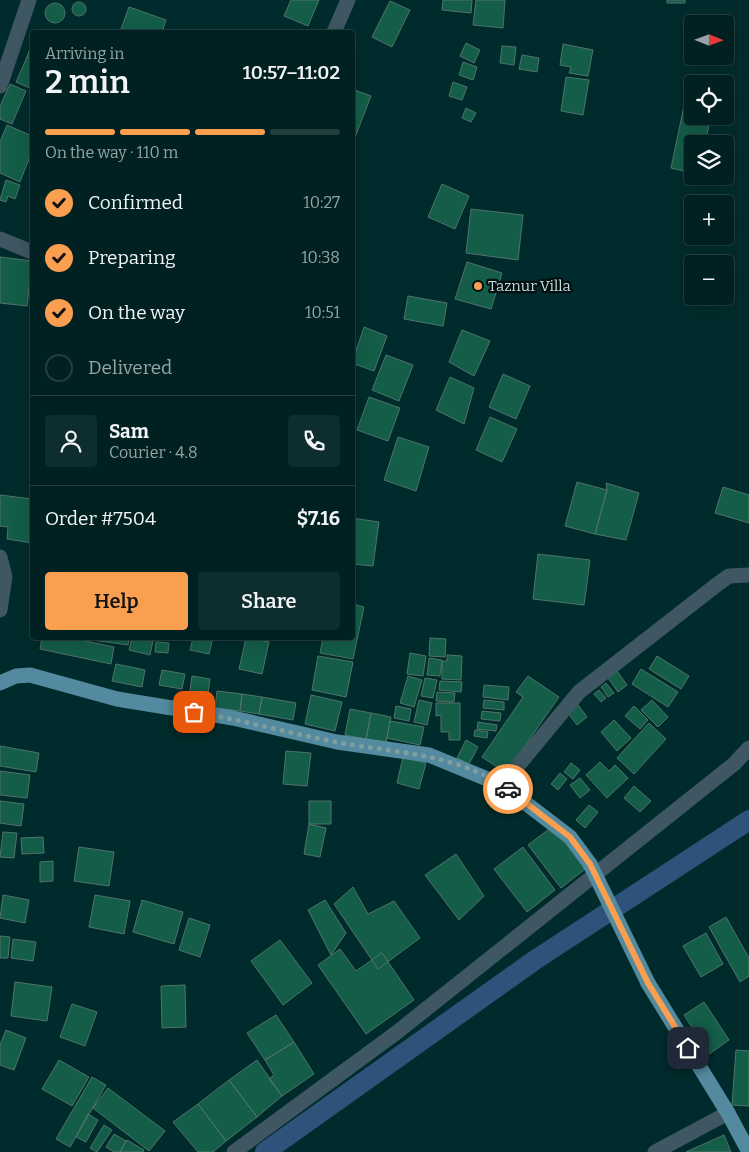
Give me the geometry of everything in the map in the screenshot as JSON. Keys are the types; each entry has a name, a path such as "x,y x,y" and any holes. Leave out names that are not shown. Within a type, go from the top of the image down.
{"main road":[{"path":"0,683 16,676 30,675 117,699 233,718 337,742 429,755 502,785 570,837 590,864 648,983 728,1113 749,1152"}],"street":[{"path":"0,86 28,0"},
{"path":"335,30 348,0"},
{"path":"0,239 30,251"},
{"path":"0,557 5,577 0,610"},
{"path":"502,785 579,692 729,576 749,575"},
{"path":"234,1152 396,1033 734,764 749,748"},
{"path":"655,1152 728,1113"}],"building":[{"path":"291,0 319,0 308,26 284,16"},
{"path":"443,0 472,0 471,13 442,10"},
{"path":"476,0 505,0 503,28 473,25"},
{"path":"667,0 685,0 685,3 667,3"},
{"path":"390,1 410,10 392,47 372,37"},
{"path":"79,2 84,4 86,9 84,14 79,16 74,14 72,9 74,4"},
{"path":"55,3 62,6 65,13 62,20 55,23 48,20 45,13 48,6"},
{"path":"129,7 166,20 163,30 121,30"},
{"path":"466,43 480,50 474,63 460,56"},
{"path":"563,44 593,50 588,76 569,73 571,67 560,65"},
{"path":"502,46 516,47 514,65 500,63"},
{"path":"522,55 539,58 537,72 519,69"},
{"path":"27,57 30,58 30,88 16,82"},
{"path":"463,62 477,67 473,80 459,75"},
{"path":"566,77 589,80 583,115 561,111"},
{"path":"453,82 467,87 462,100 449,96"},
{"path":"10,84 26,91 12,124 0,119 0,106"},
{"path":"355,90 371,96 355,137"},
{"path":"684,106 684,125 709,125 707,135 684,135 684,171 671,168"},
{"path":"466,108 476,113 471,122 462,118"},
{"path":"7,125 30,135 30,156 20,182 0,173 0,142"},
{"path":"6,180 20,185 15,199 8,196 6,202 0,200"},
{"path":"442,184 469,196 455,229 428,217"},
{"path":"471,209 523,215 518,260 466,253"},
{"path":"0,257 30,261 27,306 0,303"},
{"name":"Taznur Villa","path":"467,262 502,273 491,309 455,299"},
{"path":"408,296 447,303 443,326 404,319"},
{"path":"364,327 387,336 374,371 355,364 355,354"},
{"path":"462,330 490,341 474,376 449,362"},
{"path":"386,355 413,365 399,401 372,390"},
{"path":"503,374 530,386 516,419 489,407"},
{"path":"450,377 474,388 464,424 436,410"},
{"path":"369,397 400,408 388,441 357,430"},
{"path":"490,417 517,429 502,462 476,450"},
{"path":"398,437 429,447 416,491 384,480"},
{"path":"577,482 607,490 595,534 565,526"},
{"path":"606,483 639,493 626,540 595,534 607,490"},
{"path":"723,487 749,495 749,523 715,513"},
{"path":"0,495 30,499 30,543 7,539 8,527 0,526"},
{"path":"355,518 379,522 373,566 355,564"},
{"path":"538,554 590,560 584,605 533,599"},
{"path":"355,605 364,607 353,659 320,653 323,640 355,640"},
{"path":"430,638 446,639 445,657 429,656"},
{"path":"42,640 81,640 114,647 111,664 40,649"},
{"path":"92,640 129,640 128,645"},
{"path":"132,640 153,641 150,655 129,650"},
{"path":"192,640 212,640 209,654 190,650"},
{"path":"246,640 269,642 262,674 239,669"},
{"path":"156,642 169,643 168,653 155,652"},
{"path":"410,653 426,656 423,676 407,674"},
{"path":"447,655 462,656 461,680 442,679 442,661 447,661"},
{"path":"318,656 353,662 346,697 312,690"},
{"path":"657,656 689,676 681,689 649,669"},
{"path":"429,658 442,660 440,676 427,675"},
{"path":"116,664 145,670 142,687 112,681"},
{"path":"641,669 678,692 668,707 632,684"},
{"path":"162,670 185,674 182,689 159,685"},
{"path":"617,671 627,685 618,692 608,678"},
{"path":"192,676 210,679 207,700 189,697"},
{"path":"408,676 422,680 414,707 400,703"},
{"path":"528,676 559,697 506,773 482,757 523,697 516,692"},
{"path":"425,678 437,680 433,698 421,696"},
{"path":"440,681 462,682 461,692 439,690"},
{"path":"606,683 614,693 608,697 601,687"},
{"path":"484,685 509,687 508,700 483,697"},
{"path":"599,690 606,698 601,702 594,694"},
{"path":"217,691 242,694 240,711 215,708"},
{"path":"437,692 455,693 454,702 436,701"},
{"path":"242,694 262,697 259,714 240,711"},
{"path":"311,695 342,702 335,731 305,724"},
{"path":"262,697 296,703 293,720 259,714"},
{"path":"419,700 432,703 427,725 414,722"},
{"path":"484,700 504,702 504,710 483,708"},
{"path":"652,700 668,717 658,727 641,710"},
{"path":"436,703 460,703 460,740 449,740 449,732 441,732 441,715 436,716"},
{"path":"578,705 587,717 577,725 568,713"},
{"path":"396,706 411,709 409,721 394,718"},
{"path":"634,706 648,720 640,729 625,716"},
{"path":"350,709 371,713 366,739 345,735"},
{"path":"482,711 501,713 500,721 481,719"},
{"path":"371,713 391,717 386,743 366,739"},
{"path":"614,720 631,738 617,751 601,732"},
{"path":"390,721 424,727 420,745 387,738"},
{"path":"478,722 497,725 496,731 477,729"},
{"path":"649,723 666,739 634,774 617,758"},
{"path":"475,730 488,732 487,738 474,736"},
{"path":"466,740 478,747 469,764 457,758"},
{"path":"0,746 39,753 36,772 0,766"},
{"path":"286,751 311,753 307,786 283,784"},
{"path":"403,757 426,763 419,789 397,783"},
{"path":"600,762 609,771 615,765 628,778 607,798 586,775"},
{"path":"571,763 580,770 573,779 564,772"},
{"path":"0,771 30,775 27,798 0,795"},
{"path":"560,773 567,779 558,790 551,784"},
{"path":"580,778 590,790 580,798 570,785"},
{"path":"634,786 651,801 640,812 624,798"},
{"path":"0,801 24,804 21,826 0,823"},
{"path":"309,801 331,801 331,824 309,824"},
{"path":"589,805 598,812 585,828 576,820"},
{"path":"557,823 589,866 561,888 528,845"},
{"path":"309,824 326,828 320,857 304,854"},
{"path":"3,832 17,833 14,858 0,857"},
{"path":"43,837 44,853 22,854 21,838"},
{"path":"79,847 114,852 109,886 74,881"},
{"path":"523,847 555,890 527,912 494,869"},
{"path":"456,854 484,896 459,920 425,875"},
{"path":"53,861 53,881 40,882 40,862"},
{"path":"353,887 368,914 394,901 420,938 378,969 334,904"},
{"path":"3,895 29,900 25,923 0,918"},
{"path":"95,895 130,901 124,934 89,927"},
{"path":"142,900 183,912 174,944 133,932"},
{"path":"325,900 346,933 331,955 308,910"},
{"path":"726,917 749,958 749,976 740,982 709,927"},
{"path":"189,918 210,925 200,957 179,950"},
{"path":"706,933 723,964 701,977 683,946"},
{"path":"0,936 10,937 8,958 0,958"},
{"path":"13,939 36,942 33,961 11,958"},
{"path":"280,940 312,983 283,1005 251,961"},
{"path":"340,949 356,971 382,953 414,1000 366,1034 318,965"},
{"path":"15,982 52,987 47,1021 11,1016"},
{"path":"185,985 186,1027 162,1028 161,986"},
{"path":"704,1002 729,1040 709,1054 684,1015"},
{"path":"72,1004 97,1012 85,1046 60,1037"},
{"path":"276,1015 294,1042 265,1060 247,1033"},
{"path":"6,1030 26,1038 14,1070 0,1065 0,1045"},
{"path":"294,1042 314,1074 282,1096 269,1079 274,1075 265,1060"},
{"path":"736,1050 749,1051 749,1106 732,1105"},
{"path":"59,1060 89,1077 72,1106 42,1089"},
{"path":"257,1060 282,1096 257,1117 229,1080"},
{"path":"92,1077 106,1085 70,1147 56,1139"},
{"path":"229,1080 257,1117 226,1141 198,1104"},
{"path":"108,1088 165,1131 149,1151 93,1108"},
{"path":"198,1104 226,1141 213,1152 198,1152 173,1122"},
{"path":"88,1114 98,1120 86,1142 76,1137"},
{"path":"104,1125 112,1130 97,1152 90,1148"},
{"path":"114,1134 126,1141 120,1152 114,1152 106,1147"},
{"path":"724,1135 731,1152 686,1152"},
{"path":"127,1140 144,1150 143,1152 120,1152"}],"waterway":[{"path":"265,1152 535,960 749,820"}],"way so far":[{"path":"194,712 233,718 337,742 429,755 464,768 508,789"}],"place":[{"name":"Taznur Villa","path":"478,286"}],"route":[{"path":"508,789 570,837 590,864 648,983 688,1048"}]}
